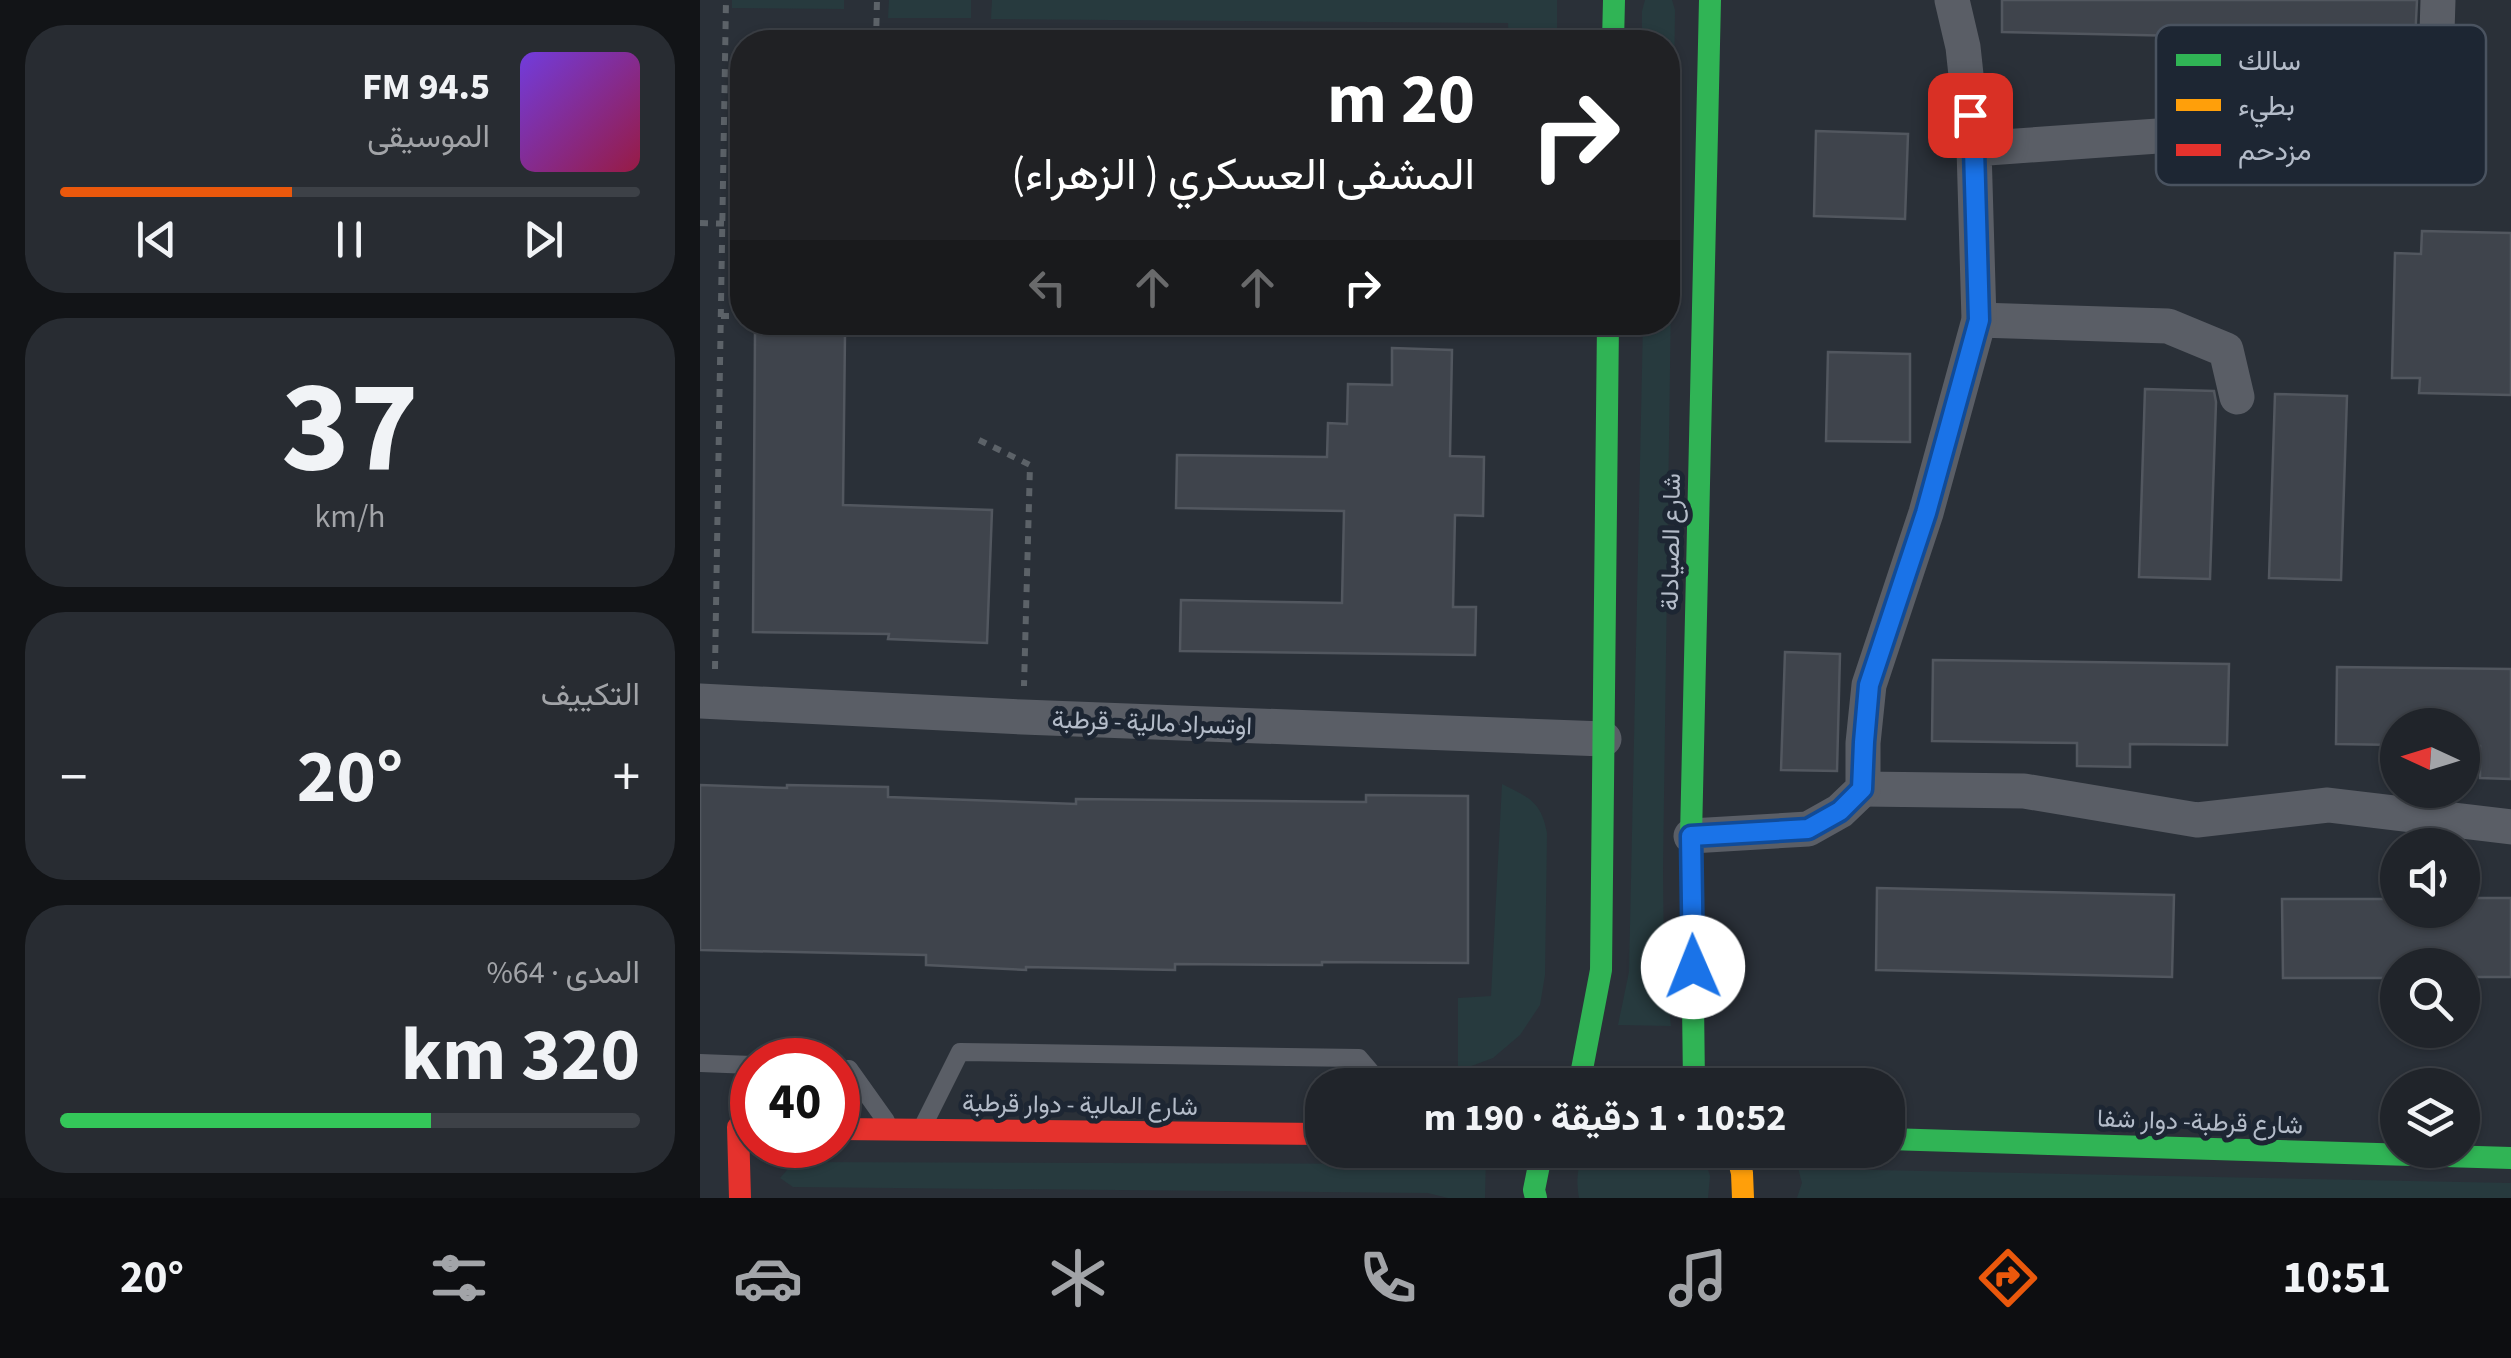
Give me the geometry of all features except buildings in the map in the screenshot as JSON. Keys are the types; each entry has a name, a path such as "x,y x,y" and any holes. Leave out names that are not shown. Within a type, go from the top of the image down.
{"street":[{"path":"1614,0 1614,30"},
{"name":"شارع الصيادلة","path":"1694,1068 1691,836 1710,0"},
{"path":"1691,836 1808,829 1840,811 1862,789 1869,685 1926,513 1979,320 1974,149 1963,48 1952,0"},
{"path":"2437,25 2438,0"},
{"path":"1974,149 2156,136"},
{"path":"1979,320 2168,326 2226,350 2236,397"},
{"path":"1581,1068 1601,970 1608,335"},
{"name":"اوتسراد مالية - قرطبة","path":"707,702 1604,740"},
{"path":"1862,789 2024,792 2197,820 2328,805 2511,827"},
{"name":"شارع المالية - دوار قرطبة","path":"860,1128 1305,1134"},
{"name":"شارع قرطبة- دوار شفا","path":"1905,1139 2511,1158"},
{"path":"739,1168 740,1198"},
{"path":"1536,1198 1538,1168"},
{"path":"1741,1168 1743,1198"}],"lane":[{"path":"920,1130 960,1052 1359,1058 1368,1068"},
{"path":"700,1063 730,1064"},
{"path":"860,1084 892,1129"}],"path":[{"path":"707,702 726,0"},
{"path":"876,30 877,0"},
{"path":"700,223 730,223"},
{"path":"720,316 730,316"},
{"path":"979,440 1030,465 1023,717"}],"green space":[{"path":"732,0 844,0 844,9 732,8"},
{"path":"889,0 971,0 971,18 888,18"},
{"path":"992,0 1557,0 1557,30 1508,30 1508,23 991,19"},
{"path":"1645,0 1672,0 1675,30 1642,30"},
{"path":"1643,335 1670,335 1663,870 1664,969 1671,1026 1618,1025 1629,972"},
{"path":"1502,784 1532,802 1547,833 1545,975 1540,1005 1520,1035 1493,1058 1458,1068 1458,998 1491,996"},
{"path":"860,1162 1486,1168 1485,1198 1448,1198 1428,1193 793,1187 780,1178 789,1168 860,1168"},
{"path":"1579,1168 1708,1168 1708,1198 1579,1198"},
{"path":"1798,1168 2511,1183 2511,1198 1797,1198 1802,1183"}],"traffic: fast":[{"path":"1613,30 1614,0"},
{"path":"1694,1068 1691,836 1710,0"},
{"path":"1582,1068 1601,970 1608,335"},
{"path":"1905,1140 2511,1158"},
{"path":"1536,1198 1538,1168"}],"traffic: slow":[{"path":"1741,1168 1743,1198"}],"traffic: jam":[{"path":"860,1129 1305,1134"},
{"path":"739,1168 740,1198"}],"route":[{"path":"1693,967 1691,836 1808,829 1840,811 1862,789 1869,685 1926,513 1979,320 1970,115"}]}
